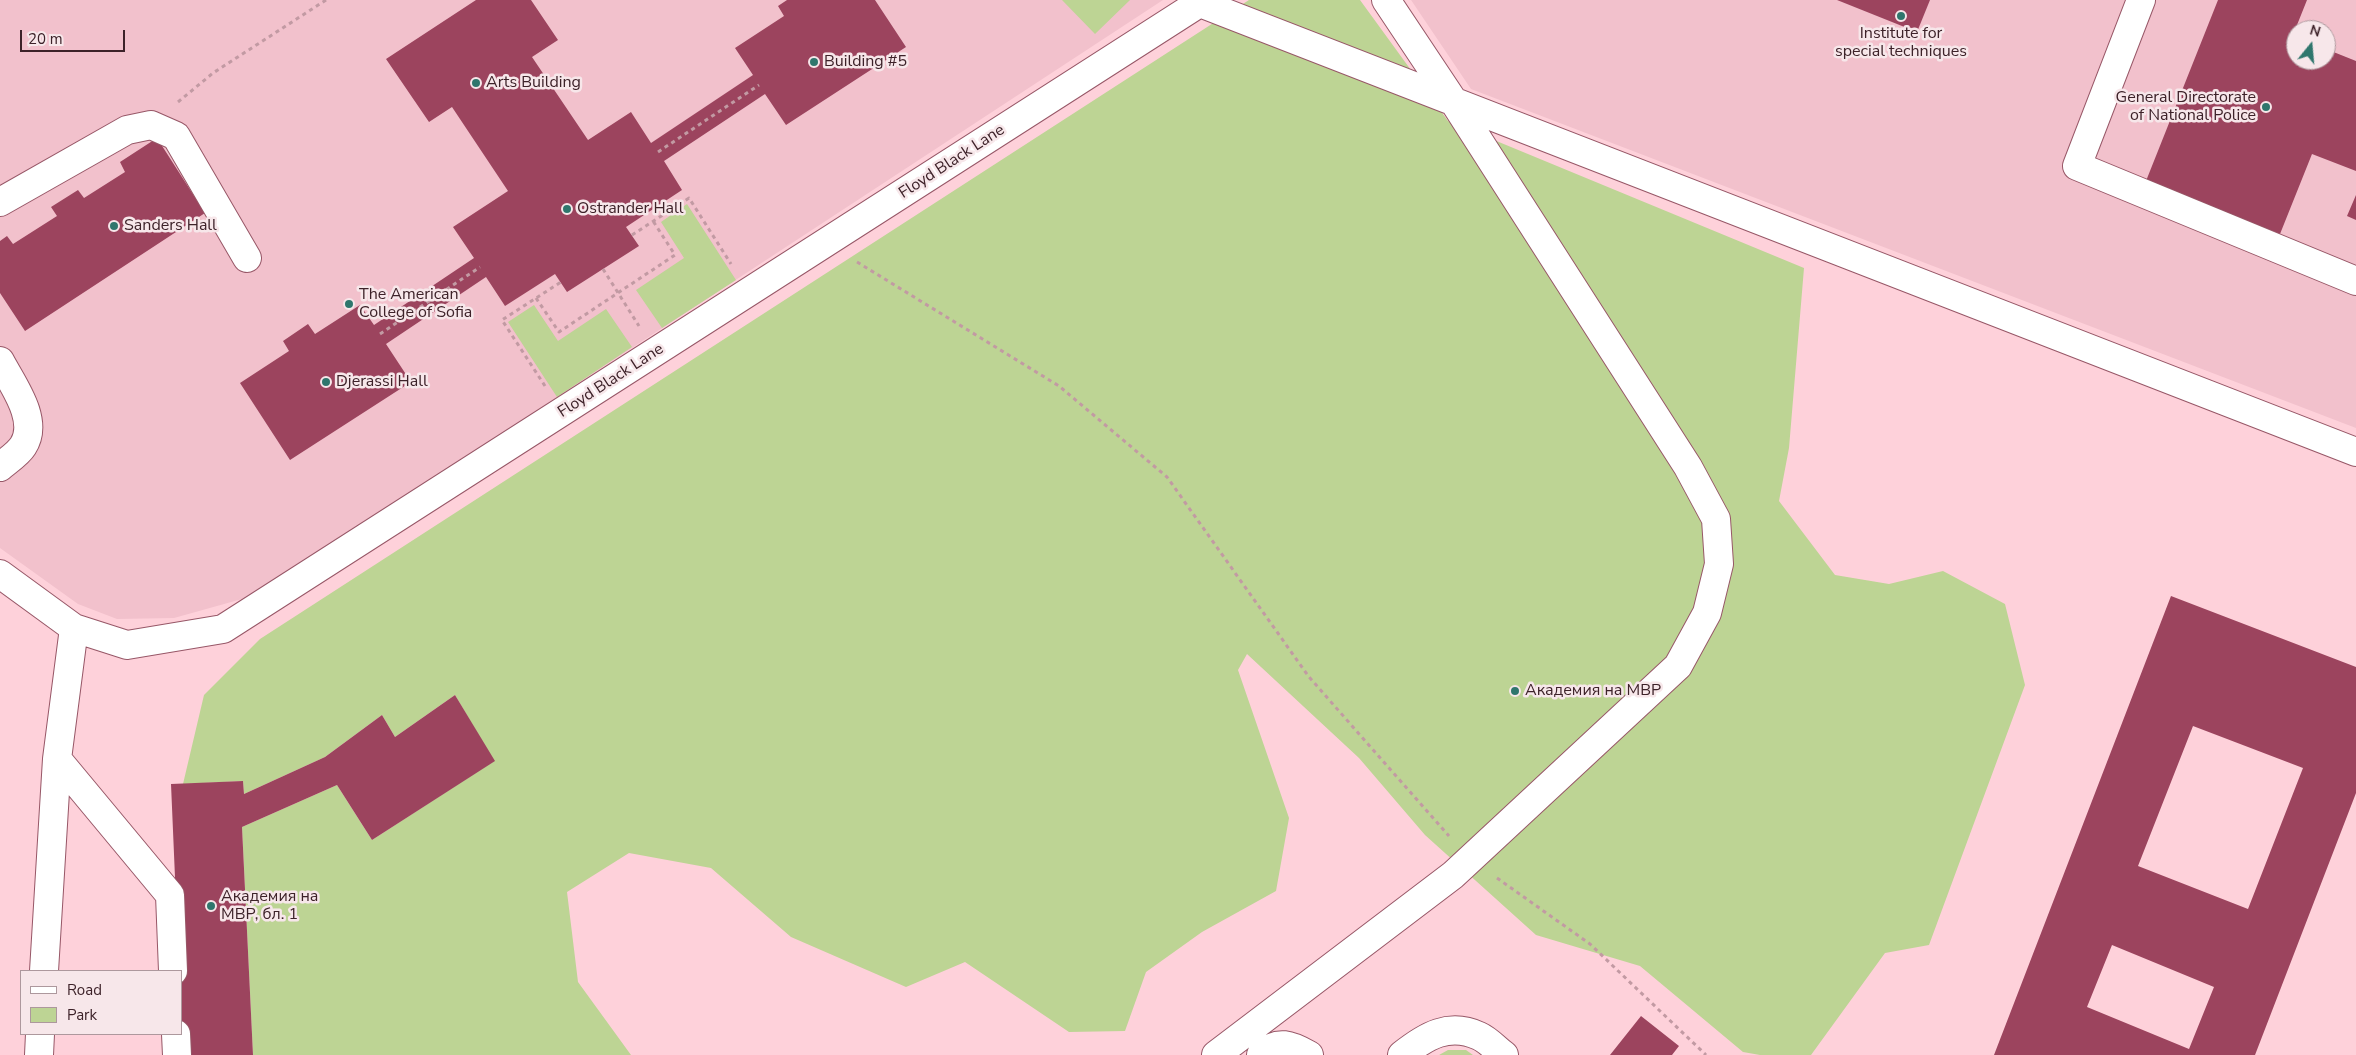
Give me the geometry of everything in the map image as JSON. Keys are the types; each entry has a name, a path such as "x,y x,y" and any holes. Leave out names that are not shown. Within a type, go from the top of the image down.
{"street":[{"path":"1216,1055 1453,875 1678,666 1707,613 1719,564 1716,518 1688,466 1454,102 1386,0"},
{"path":"2141,0 2077,166 2356,281"},
{"path":"1202,2 1454,102 2356,452"},
{"name":"Floyd Black Lane","path":"0,574 74,628 126,644 223,629 1202,2"},
{"path":"0,202 127,130 151,125 176,136 247,258"},
{"path":"0,361 25,409 29,430 23,447 0,467"},
{"path":"44,970 57,758 74,628"},
{"path":"57,758 170,895 173,970"},
{"path":"1402,1055 1422,1039 1453,1029 1480,1036 1504,1055"},
{"path":"39,1055 40,1035"},
{"path":"176,1035 177,1055"},
{"path":"1261,1055 1270,1047 1291,1045 1309,1055"}],"path":[{"path":"151,125 213,73 326,0"},
{"path":"658,152 759,85"},
{"path":"632,235 689,198 749,292"},
{"path":"536,298 559,332 675,255 653,221"},
{"path":"826,243 1059,386 1167,477 1309,678 1470,859 1590,944 1706,1055"},
{"path":"380,334 480,267"},
{"path":"603,269 656,352"},
{"path":"561,282 502,320 562,412"}],"shaded area":[{"name":"The American College of Sofia","path":"0,0 1163,0 557,397 242,599 174,618 117,619 78,604 0,548"},
{"path":"1411,0 2356,0 2356,428 1471,89"}],"green space":[{"path":"1062,0 1130,0 1095,34"},
{"path":"1249,0 1360,0 1448,121 1804,268 1789,448 1779,501 1835,575 1889,584 1943,571 2005,604 2025,685 1929,945 1885,953 1811,1055 1760,1055 1743,1052 1640,966 1536,935 1425,835 1359,758 1247,654 1238,670 1289,818 1276,891 1202,932 1146,972 1125,1031 1069,1032 965,962 906,987 791,937 711,868 629,853 567,892 578,982 631,1055 253,1055 242,827 337,785 372,840 494,761 455,695 395,737 382,715 325,757 244,794 243,781 183,784 204,695 260,639"},
{"path":"687,204 736,280 662,328 636,290 684,258 661,222"},
{"path":"534,305 558,341 606,309 632,347 557,397 508,322"},
{"path":"1448,1050 1466,1050 1473,1055 1439,1055"}],"building":[{"path":"476,0 531,0 558,40 532,57 588,140 631,112 651,143 753,75 735,48 784,16 778,6 787,0 875,0 906,47 786,125 765,94 664,161 682,190 626,227 639,246 567,292 555,274 505,306 486,277 386,344 411,382 290,460 240,383 289,351 283,341 308,324 315,334 360,305 374,325 474,258 453,227 508,191 452,107 429,122 386,59"},
{"name":"Institute for special techniques","path":"1837,0 1930,0 1917,32"},
{"name":"General Directorate of National Police","path":"2218,0 2307,0 2299,20 2286,20 2286,70 2336,70 2336,53 2356,61 2356,171 2312,154 2280,234 2146,181"},
{"name":"Sanders Hall","path":"157,138 205,213 25,331 0,293 0,241 7,236 13,244 57,216 51,207 78,190 84,198 125,172 120,162"},
{"path":"2356,195 2356,220 2347,216"},
{"path":"2171,596 2356,667 2356,793 2255,1055 1994,1055","holes":["2193,726 2303,768 2248,909 2138,866","2112,945 2214,987 2189,1049 2087,1007"]},
{"name":"Академия на МВР, бл. 1","path":"455,695 495,761 372,840 337,785 242,827 253,1055 182,1055 182,970 179,970 171,784 243,781 244,794 325,757 382,715 395,737"},
{"path":"1641,1016 1679,1046 1672,1055 1610,1055"}],"place":[{"name":"Institute for special techniques","path":"1901,16"},
{"name":"Building #5","path":"814,62"},
{"name":"Arts Building","path":"476,83"},
{"name":"General Directorate of National Police","path":"2266,107"},
{"name":"Ostrander Hall","path":"567,209"},
{"name":"Sanders Hall","path":"114,226"},
{"name":"The American College of Sofia","path":"349,304"},
{"name":"Djerassi Hall","path":"326,382"},
{"name":"Академия на МВР","path":"1515,691"},
{"name":"Академия на МВР, бл. 1","path":"211,906"}]}
